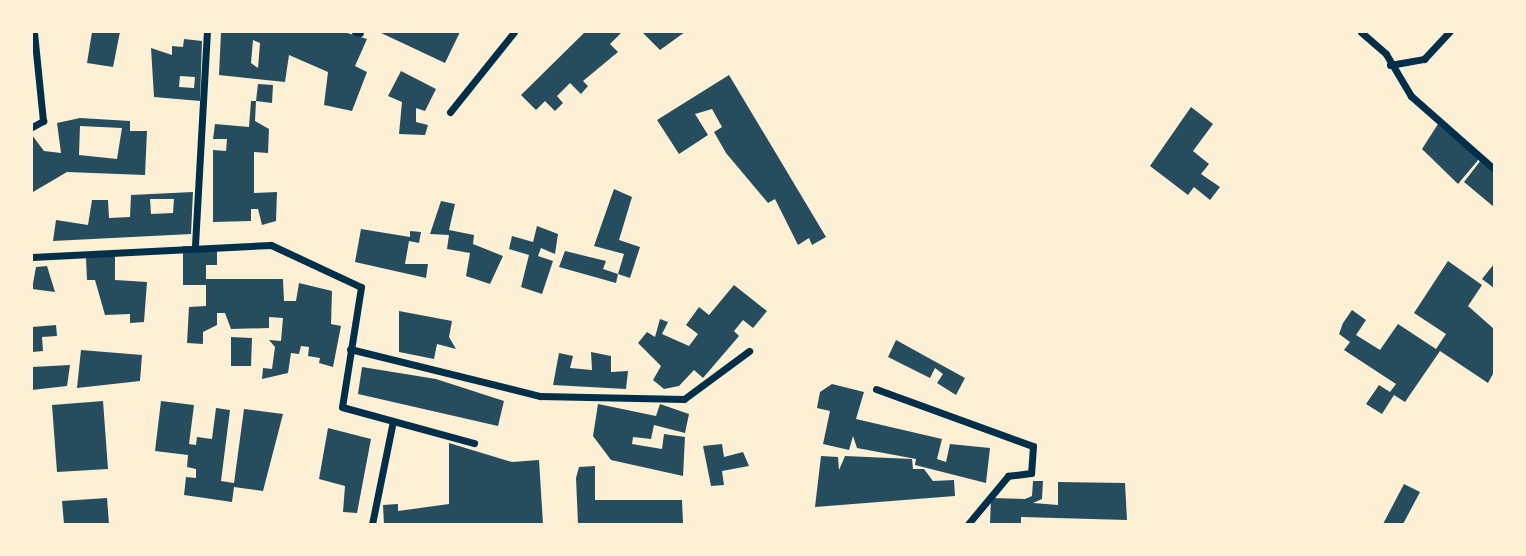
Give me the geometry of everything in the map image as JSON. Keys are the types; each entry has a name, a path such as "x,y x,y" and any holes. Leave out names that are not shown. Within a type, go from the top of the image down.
{"street":[{"path":"32,127 43,121 34,32"},
{"path":"195,245 206,32"},
{"path":"450,112 514,32"},
{"path":"1361,32 1390,65 1411,96 1494,169"},
{"path":"1390,65 1424,59 1449,32"},
{"path":"32,257 195,245 271,245 361,287 342,407 474,443"},
{"path":"350,349 540,396 671,399 684,399 749,351"},
{"path":"876,389 1033,446 1031,473 1008,476 968,524"},
{"path":"372,524 393,421"}],"building":[{"path":"92,32 120,32 113,67 87,63"},
{"path":"221,32 344,32 367,39 355,66 367,72 352,111 324,105 328,72 289,55 285,82 219,75","holes":["253,40 260,43 258,68 251,63"]},
{"path":"379,32 460,32 445,63"},
{"path":"585,32 622,32 610,44 618,52 583,81 588,86 581,94 570,83 557,96 563,103 555,111 545,101 536,110 521,95"},
{"path":"642,32 685,32 660,50"},
{"path":"184,39 202,41 200,101 154,97 151,48 172,55 172,46 183,47","holes":["180,76 195,77 194,88 179,87"]},
{"path":"401,71 436,89 425,111 416,108 416,122 428,125 425,135 399,134 402,102 388,96"},
{"path":"729,75 826,237 812,245 809,238 798,245 775,199 768,203 726,153 714,132 722,127 712,109 695,114 708,135 679,154 657,120"},
{"path":"258,84 273,85 272,103 256,101"},
{"path":"251,101 256,101 255,121 269,129 268,153 254,152 254,193 277,192 276,221 262,225 258,209 251,209 251,221 213,222 213,150 226,151 227,139 213,139 215,124 249,127"},
{"path":"1191,107 1213,124 1193,151 1209,164 1201,174 1220,187 1210,200 1194,187 1188,195 1150,166"},
{"path":"80,118 130,121 130,131 147,131 145,175 67,172 33,192 32,135 44,151 61,153 57,123","holes":["80,126 122,128 117,159 79,155"]},
{"path":"1438,124 1479,159 1458,184 1422,149"},
{"path":"1481,160 1494,171 1494,207 1464,182"},
{"path":"614,189 632,197 619,240 640,247 630,278 618,274 624,254 594,246"},
{"path":"193,192 191,234 53,241 56,220 88,225 92,200 108,200 109,218 130,217 131,195","holes":["150,199 174,199 173,213 151,214"]},
{"path":"441,201 455,204 449,230 474,235 473,244 503,256 490,284 466,276 470,253 447,249 449,235 430,234"},
{"path":"537,226 558,234 555,254 541,248 538,256 553,261 542,294 521,287 529,255 509,249 512,236 533,242"},
{"path":"361,229 410,237 410,231 421,232 419,243 409,241 405,264 428,264 426,278 355,262"},
{"path":"183,246 217,249 217,265 206,265 206,279 283,279 284,301 296,301 299,283 332,291 331,324 341,326 333,367 319,363 320,358 308,356 309,347 301,346 299,354 291,353 288,373 262,379 263,368 272,369 275,347 269,340 281,341 283,318 269,317 269,328 231,329 225,313 217,313 217,325 203,332 203,344 187,343 189,307 206,306 206,285 183,285"},
{"path":"565,251 606,261 603,269 618,274 616,283 559,267"},
{"path":"115,255 115,280 147,282 144,322 130,323 130,314 105,315 95,280 87,280 86,258"},
{"path":"1448,261 1482,285 1468,306 1494,329 1494,372 1488,383 1440,351 1405,402 1394,395 1382,414 1366,404 1379,385 1390,392 1396,384 1344,350 1350,342 1339,334 1343,323 1352,310 1366,320 1356,335 1380,350 1398,324 1436,349 1446,334 1414,313"},
{"path":"1494,264 1494,288 1482,279"},
{"path":"47,266 55,292 32,289 36,267"},
{"path":"734,285 767,311 753,328 743,320 734,331 739,336 703,378 694,370 679,386 664,389 653,380 661,366 638,343 647,332 655,337 660,319 668,322 662,334 689,346 698,334 686,325 699,307 709,315"},
{"path":"399,311 452,321 449,337 456,349 437,344 434,359 399,352"},
{"path":"56,325 57,336 42,337 43,351 32,352 32,327"},
{"path":"231,337 252,338 251,366 231,366"},
{"path":"896,340 965,378 956,395 937,383 943,374 935,368 930,378 888,357"},
{"path":"81,350 142,355 140,381 77,388"},
{"path":"591,352 611,356 611,372 628,371 626,389 553,385 559,353 573,356 570,368 592,370"},
{"path":"70,365 67,386 32,390 32,367"},
{"path":"362,367 436,379 504,401 498,426 358,394"},
{"path":"832,384 864,392 856,419 942,439 937,459 946,462 950,444 990,448 986,483 915,465 916,459 857,448 853,436 849,450 823,444 830,411 817,408 820,392"},
{"path":"103,401 108,469 57,472 52,405"},
{"path":"161,401 194,405 189,444 196,445 197,437 212,439 216,408 230,410 221,481 234,483 244,409 283,414 263,491 234,487 232,502 184,495 186,477 196,478 196,469 187,467 188,455 155,451"},
{"path":"598,404 656,416 660,404 689,414 685,433 654,425 651,439 633,437 632,444 662,449 664,434 685,437 683,476 611,460 593,436"},
{"path":"328,428 371,439 357,513 343,512 345,486 319,479"},
{"path":"449,443 512,462 539,460 543,524 384,524 383,505 398,504 398,511 449,504"},
{"path":"722,444 724,457 743,452 749,466 722,471 724,485 711,486 703,446"},
{"path":"821,456 838,457 839,470 845,456 912,459 913,469 924,469 933,481 954,480 955,496 815,507"},
{"path":"595,466 595,500 682,500 683,523 578,524 576,478 579,467"},
{"path":"1033,481 1043,481 1042,499 1033,503 1058,505 1058,482 1125,483 1127,520 1021,517 1021,524 990,524 991,498 1025,499 1032,496"},
{"path":"1404,484 1420,492 1403,524 1383,524"},
{"path":"107,498 109,524 64,524 62,501"}]}
